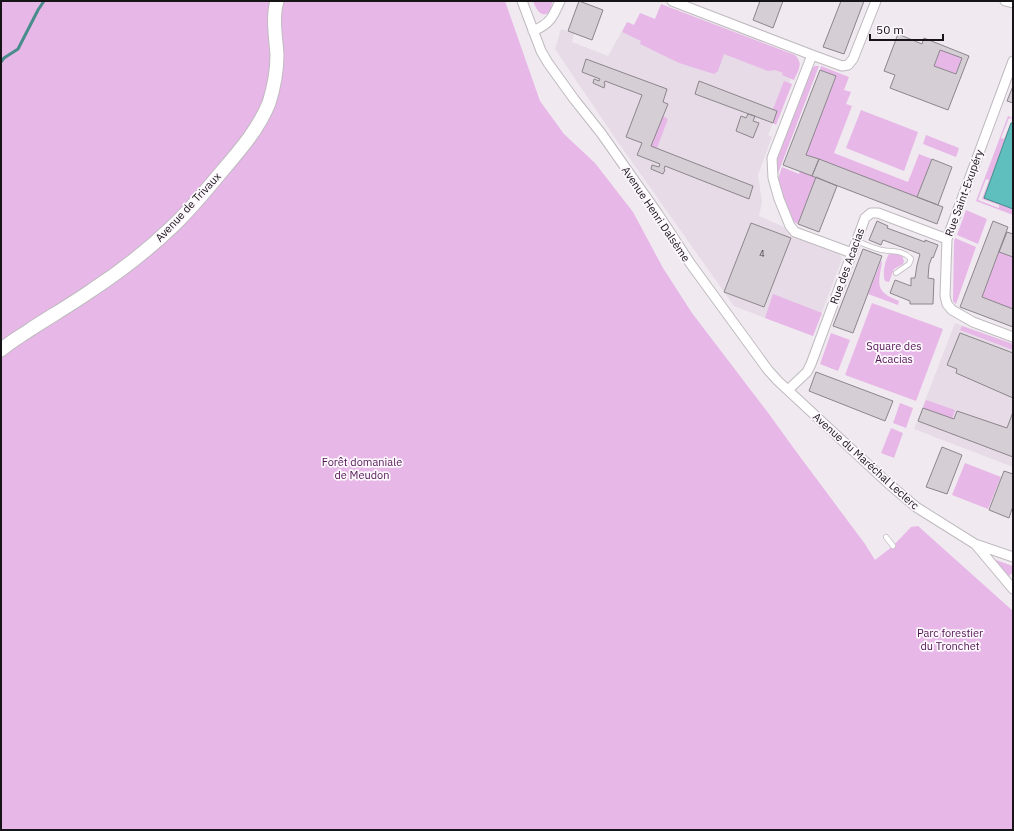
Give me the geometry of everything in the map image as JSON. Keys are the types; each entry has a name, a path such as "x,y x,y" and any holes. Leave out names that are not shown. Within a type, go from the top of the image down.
{"main road":[{"name":"Avenue de Trivaux","path":"1,350 14,340 93,290 145,251 181,218 233,159 260,122 272,92 277,64 275,11 278,1"}],"street":[{"name":"Avenue Henri Dalsème","path":"522,1 533,31 548,63 601,133 658,214 690,263 760,360 788,390"},
{"path":"533,31 542,28 551,20 560,1"},
{"path":"672,1 842,66 848,65 853,59 876,1"},
{"path":"1005,1 1013,3"},
{"path":"812,55 772,158 773,178 778,199 790,226 795,232 852,253"},
{"name":"Rue Saint-Exupéry","path":"1013,61 947,239 945,296 947,304 952,310 973,322 1013,337"},
{"name":"Rue des Acacias","path":"788,390 807,372 809,368 865,218 871,213 878,213 947,239"},
{"name":"Avenue du Maréchal Leclerc","path":"788,390 902,496 916,507 976,544 1013,557"},
{"path":"976,544 1013,586"}],"lane":[{"path":"857,241 880,250 895,250 909,256 909,264 896,273"},
{"path":"886,537 893,546"}],"shaded area":[{"path":"659,9 797,64 768,135 772,137 758,175 762,202 759,216 786,228 790,233 839,252 842,259 813,336 734,306 615,138 555,49 561,29 574,34 572,42 608,56 627,22 634,25 640,13 655,19"},
{"path":"955,323 1013,344 1013,467 914,429"}],"green space":[{"name":"Forêt domaniale de Meudon","path":"1,1 505,1 540,101 564,134 595,163 633,212 663,268 692,313 769,414 865,544 875,560 893,546 911,527 918,526 1013,611 1013,830 1,830"},
{"path":"533,1 553,1 550,11 547,14 542,14 539,12"},
{"path":"661,4 795,55 800,64 794,80 775,70 768,71 724,54 718,71 714,74 679,63 640,44 641,41 622,32 627,22 634,25 640,13 655,19"},
{"path":"940,50 962,58 956,74 934,66"},
{"path":"815,66 819,66 777,176 778,152 811,69"},
{"path":"821,66 849,77 844,90 851,92 846,104 852,106 834,153 908,182 919,154 932,159 917,197 806,155 836,76 820,70"},
{"path":"784,81 792,84 776,125 773,123 777,111 773,109"},
{"path":"861,110 918,132 904,171 846,148"},
{"path":"663,116 668,119 657,148 651,146"},
{"path":"1008,116 1013,118 1009,118 1001,138 1004,139 1011,122 1013,122 1011,123 984,197 1013,209 1013,215 976,201","holes":["986,179 989,180 982,199 999,205 999,208 978,200"]},
{"path":"926,135 959,148 956,157 923,144"},
{"path":"782,167 799,174 800,171 816,177 798,224 794,222 785,205 778,179"},
{"path":"966,210 987,219 978,244 957,235"},
{"path":"955,238 976,247 956,304 953,301"},
{"path":"999,252 1013,257 1013,309 982,297"},
{"path":"890,253 902,256 904,261 903,264 894,269 889,282 885,281 884,271 885,262"},
{"path":"881,261 880,287 886,294 899,301 898,305 868,294"},
{"path":"773,294 822,313 813,336 765,318"},
{"name":"Square des Acacias","path":"872,303 943,329 916,401 845,375"},
{"path":"962,326 1013,344 1013,350 960,330"},
{"path":"831,333 850,340 838,371 820,364"},
{"path":"926,400 955,410 952,419 923,408"},
{"path":"900,403 913,408 906,428 893,423"},
{"path":"891,428 903,433 894,458 881,453"},
{"path":"965,463 1001,477 988,509 952,495"},
{"path":"993,559 1013,566 1013,572 1008,577"}],"water":[{"path":"1011,123 1013,123 1013,209 984,198"}],"building":[{"path":"579,1 603,10 592,40 568,31"},
{"path":"760,1 783,1 773,28 753,20"},
{"path":"841,1 864,1 844,54 823,47"},
{"path":"898,34 922,44 924,38 969,56 948,110 890,88 895,75 884,71","holes":["940,50 962,58 956,74 934,66"]},
{"path":"586,59 667,89 663,102 668,104 651,146 753,186 749,199 665,166 663,174 651,169 652,165 659,167 660,164 637,155 642,143 626,137 642,95 605,81 604,88 593,83 594,79 599,81 600,79 582,72"},
{"path":"820,70 836,76 806,155 819,159 812,176 783,165"},
{"path":"699,81 777,111 773,123 695,94"},
{"path":"1013,86 1013,103 1007,101"},
{"path":"748,114 755,116 753,121 759,123 753,138 736,131 741,116 746,118"},
{"path":"819,159 943,207 937,224 812,176"},
{"path":"932,159 952,167 938,205 917,197"},
{"path":"816,177 837,186 819,232 798,224"},
{"path":"877,221 888,226 887,228 925,242 925,240 938,245 929,265 928,278 934,279 933,304 910,304 910,301 890,293 895,280 911,286 911,278 915,278 920,254 883,240 881,245 869,240"},
{"path":"993,221 1008,227 982,297 1013,309 1013,327 960,307"},
{"path":"751,223 791,238 764,307 724,292"},
{"path":"1007,232 1013,234 1013,257 999,252"},
{"path":"863,249 882,256 853,333 833,326"},
{"path":"960,333 1013,353 1013,398 956,373 957,369 947,365"},
{"path":"816,372 893,401 885,421 809,391"},
{"path":"923,408 954,419 957,411 1007,428 1013,412 1013,457 918,421"},
{"path":"942,447 962,455 947,494 926,487"},
{"path":"1004,471 1013,474 1013,506 1009,518 989,510"}],"waterway":[{"path":"1,62 4,58 18,49 44,1"}],"park label":[{"name":"Parc forestier du Tronchet","path":"950,639"}]}
